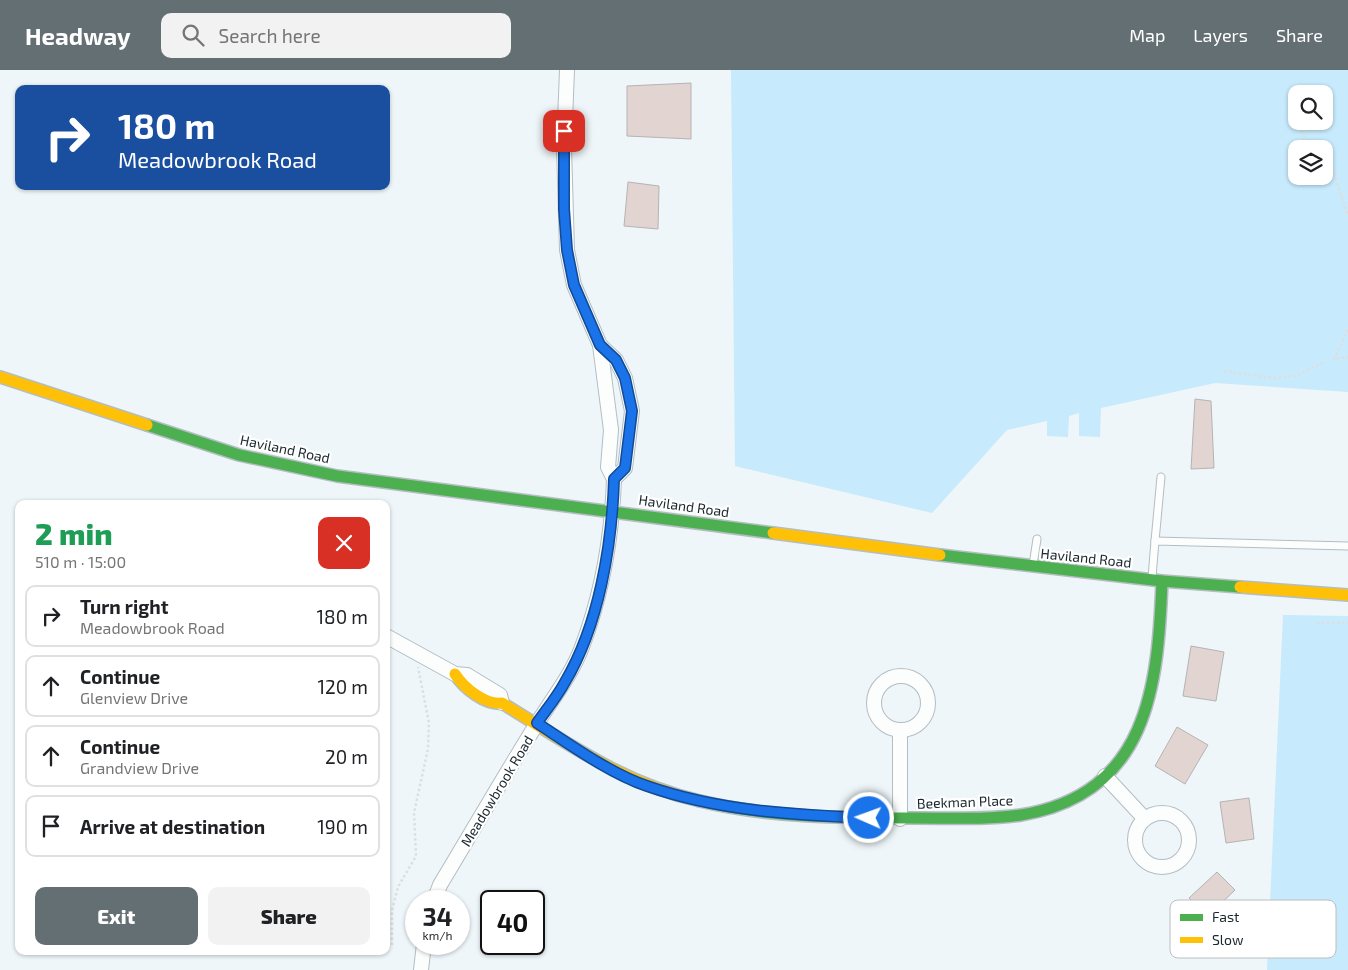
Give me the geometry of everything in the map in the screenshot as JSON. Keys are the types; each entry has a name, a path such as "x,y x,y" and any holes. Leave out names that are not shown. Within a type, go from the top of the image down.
{"street":[{"path":"567,70 564,147 567,250 574,285 600,345 616,360 625,378 632,411 625,468 614,479"},
{"name":"Meadowbrook Road","path":"438,890 537,723 565,682 584,641 596,608 613,512 614,479 608,467 611,430 600,345"},
{"name":"Haviland Road","path":"0,378 239,455 356,478 1033,568 1157,581 1348,595"},
{"name":"Beekman Place","path":"502,702 587,756 645,786 730,808 839,817 900,818 995,818 1036,812 1059,804 1105,776 1134,737 1150,703 1156,670 1157,581"},
{"path":"390,638 456,674 467,675 500,695 502,702"},
{"path":"900,730 900,818"},
{"path":"1105,776 1145,819"},
{"path":"421,970 423,955"}],"lane":[{"path":"1157,581 1155,541 1161,477"},
{"path":"1033,568 1037,539"},
{"path":"1155,541 1348,546"}],"path":[{"path":"1333,171 1348,214"},
{"path":"1348,330 1334,359 1348,357"},
{"path":"1224,372 1274,378 1295,376 1324,362"},
{"path":"1317,623 1348,623"},
{"path":"392,945 392,910 398,887 416,856 414,812 428,749 429,722 418,667"}],"shaded area":[{"path":"731,70 1348,70 1348,392 1215,383 1101,408 1100,437 1079,436 1079,413 1069,416 1068,437 1047,436 1047,421 1007,430 932,513 735,466"},
{"path":"1283,615 1348,616 1348,970 1267,970 1268,958 1336,958 1336,900 1270,900"}],"building":[{"path":"691,83 691,139 627,136 627,86"},
{"path":"628,182 659,186 658,229 624,226"},
{"path":"1195,399 1211,401 1214,468 1191,469"},
{"path":"1191,646 1224,652 1216,701 1183,696"},
{"path":"1177,727 1208,745 1185,784 1155,766"},
{"path":"1249,798 1254,839 1226,843 1220,802"},
{"path":"1217,872 1235,890 1225,900 1191,900 1189,898"}],"traffic: fast":[{"path":"147,425 239,455 337,476 773,533"},
{"path":"940,555 1162,581 1240,587"},
{"path":"700,801 726,807 780,814 888,818 1008,817 1063,803 1096,784 1120,760 1138,730 1149,696 1156,659 1162,581"}],"traffic: slow":[{"path":"0,377 147,425"},
{"path":"773,533 940,555"},
{"path":"1240,587 1348,595"},
{"path":"455,674 464,685 482,698 495,703 502,703 597,761 646,784 700,801"}],"route":[{"path":"564,131 564,209 567,250 574,285 600,345 616,360 625,378 632,411 625,468 614,479 613,512 596,608 582,649 565,682 537,723 587,756 645,786 730,808 869,818"}]}
